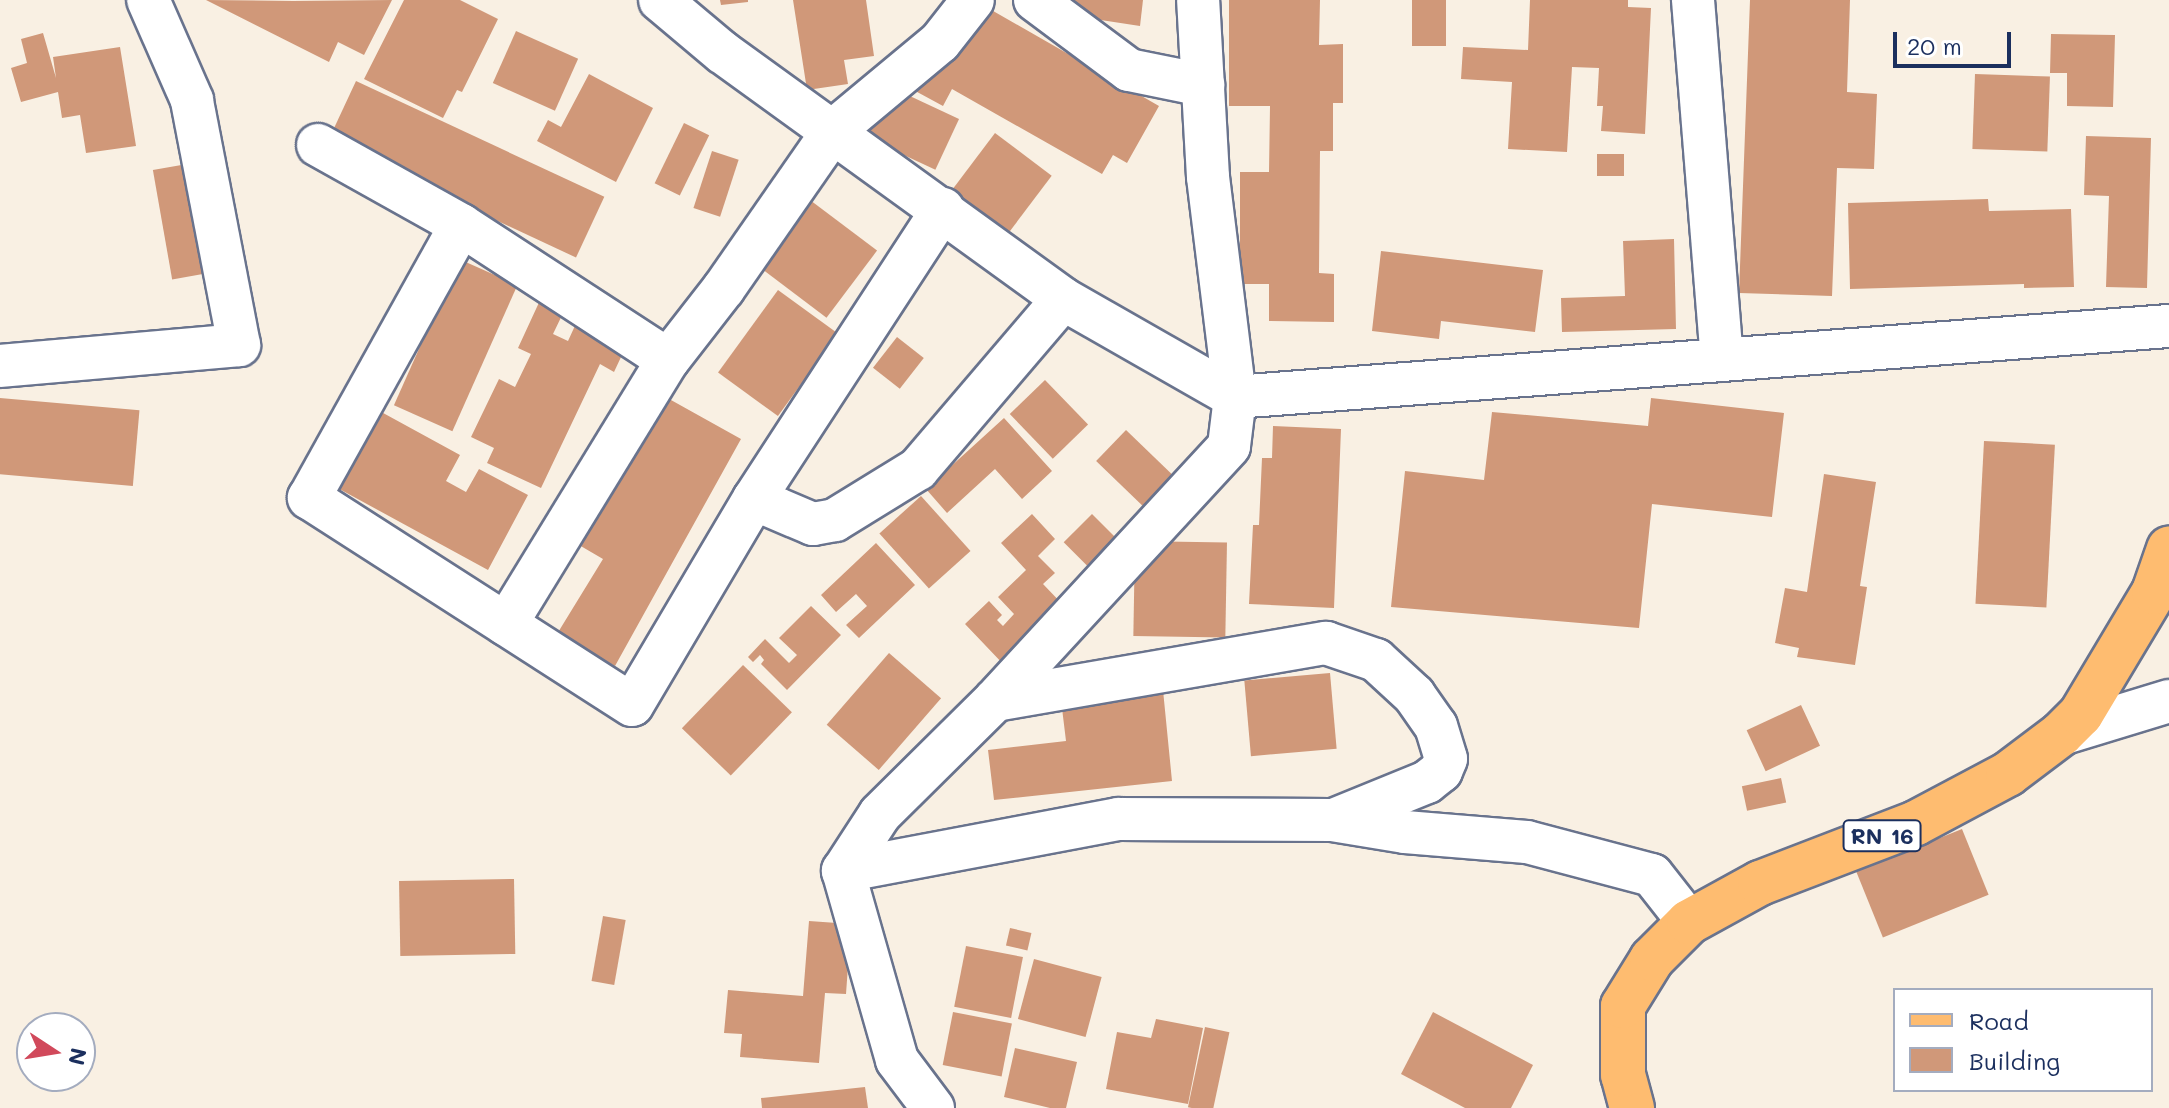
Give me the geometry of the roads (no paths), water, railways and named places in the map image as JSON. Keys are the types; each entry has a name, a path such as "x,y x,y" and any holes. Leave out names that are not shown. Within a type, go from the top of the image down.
{"main road":[{"name":"RN 16","path":"1632,1108 1623,1075 1623,1006 1652,959 1689,922 1760,883 1916,823 2008,774 2061,734 2081,714 2154,592 2169,549"}],"street":[{"path":"0,366 239,345 192,100 148,0"},
{"path":"660,0 722,52 943,209 1063,299 1235,397 2169,326"},
{"path":"506,624 668,360 724,288 833,131 940,42 973,0"},
{"path":"1035,0 1129,70 1203,85"},
{"path":"933,1108 897,1060 843,871 880,814 995,700 1229,446 1235,397 1208,177 1198,0"},
{"path":"1693,0 1722,360"},
{"path":"318,145 461,225 668,360"},
{"path":"461,225 309,498 632,705 754,499 943,209"},
{"path":"754,499 813,524 835,520 918,469 1063,299"},
{"path":"995,700 1326,643 1376,660 1414,695 1429,715 1436,726 1446,759 1441,771 1427,782 1332,820"},
{"path":"2061,734 2169,701"},
{"path":"843,871 1118,819 1332,820 1405,832 1527,842 1652,875 1689,922"}]}
